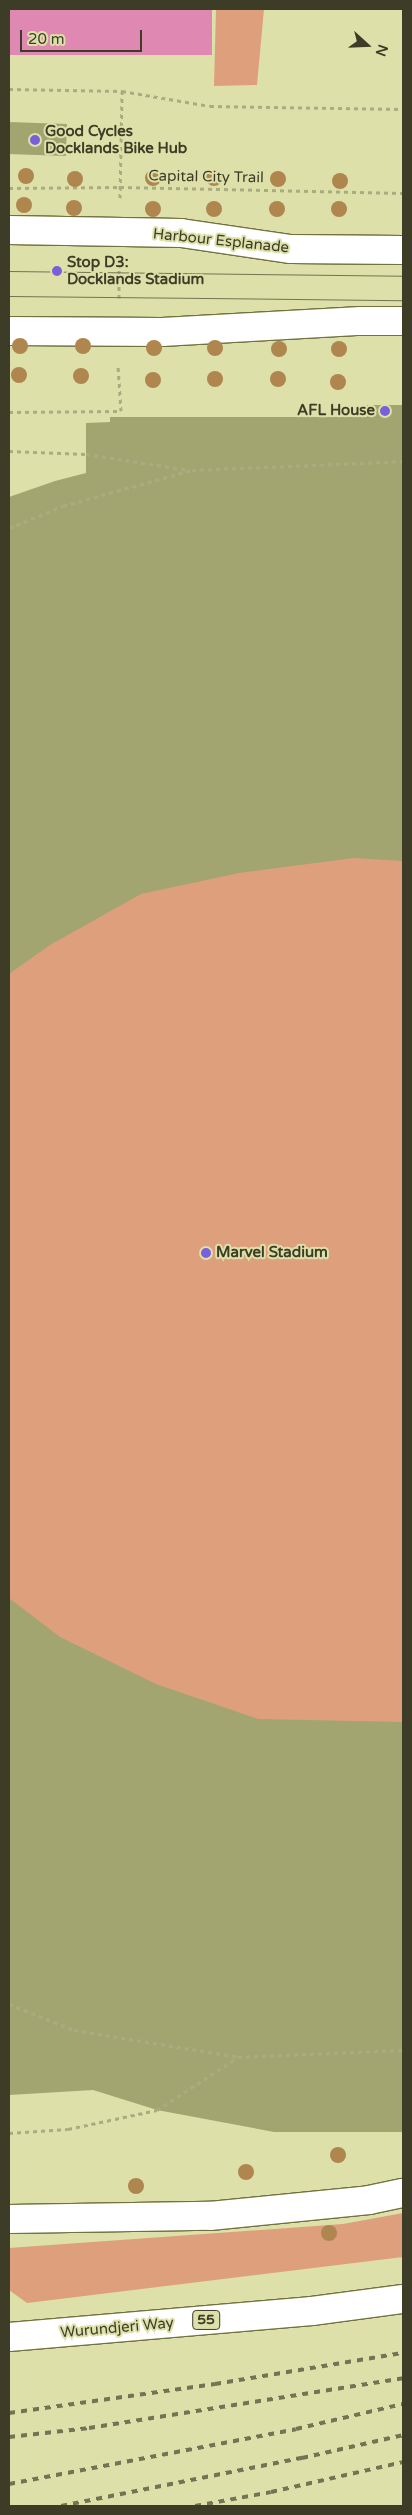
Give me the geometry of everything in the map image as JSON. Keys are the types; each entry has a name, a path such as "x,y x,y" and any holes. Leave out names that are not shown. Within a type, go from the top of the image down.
{"main road":[{"name":"Harbour Esplanade","path":"9,230 181,233 291,249 403,250"},
{"path":"9,331 162,332 361,321 403,321"},
{"path":"9,2219 210,2216 369,2200 403,2193"},
{"name":"Wurundjeri Way","path":"9,2337 312,2311 403,2298"}],"path":[{"path":"9,89 122,91 210,106 403,109"},
{"name":"Capital City Trail","path":"9,188 120,187 403,193"},
{"path":"9,412 121,411 118,366"},
{"path":"9,451 86,454 192,470 403,461"},
{"path":"9,528 63,506 192,470"},
{"path":"9,2004 74,2030 238,2057 403,2050"},
{"path":"9,2133 68,2129 157,2110 238,2057"}],"shaded area":[{"path":"9,9 212,9 212,55 9,55"},
{"path":"216,9 264,9 257,85 214,86"},
{"name":"Marvel Stadium","path":"279,530 403,531 403,1935 352,1936 62,1985 9,1946 9,568 24,557"},
{"path":"403,2213 403,2257 27,2303 9,2290 9,2248 343,2224"}],"building":[{"path":"9,122 67,124 66,156 9,154"},
{"path":"367,405 403,405 403,861 354,858 239,873 141,894 50,945 9,974 9,497 55,481 86,473 86,423 110,422 110,417 367,417"},
{"path":"9,1598 60,1637 156,1684 258,1719 403,1722 403,2132 274,2132 157,2110 93,2090 9,2095"}],"tram line":[{"path":"9,271 403,276"},
{"path":"9,296 403,300"}],"railway":[{"path":"9,2413 215,2384 403,2353"},
{"path":"9,2437 89,2428 403,2378"},
{"path":"9,2484 296,2429 403,2404"},
{"path":"61,2506 302,2458 403,2435"},
{"path":"195,2506 271,2492 403,2462"}],"place":[{"name":"Good Cycles Docklands Bike Hub","path":"35,140"},
{"name":"Stop D3: Docklands Stadium","path":"57,271"},
{"name":"AFL House","path":"385,411"},
{"name":"Marvel Stadium","path":"206,1253"}]}
